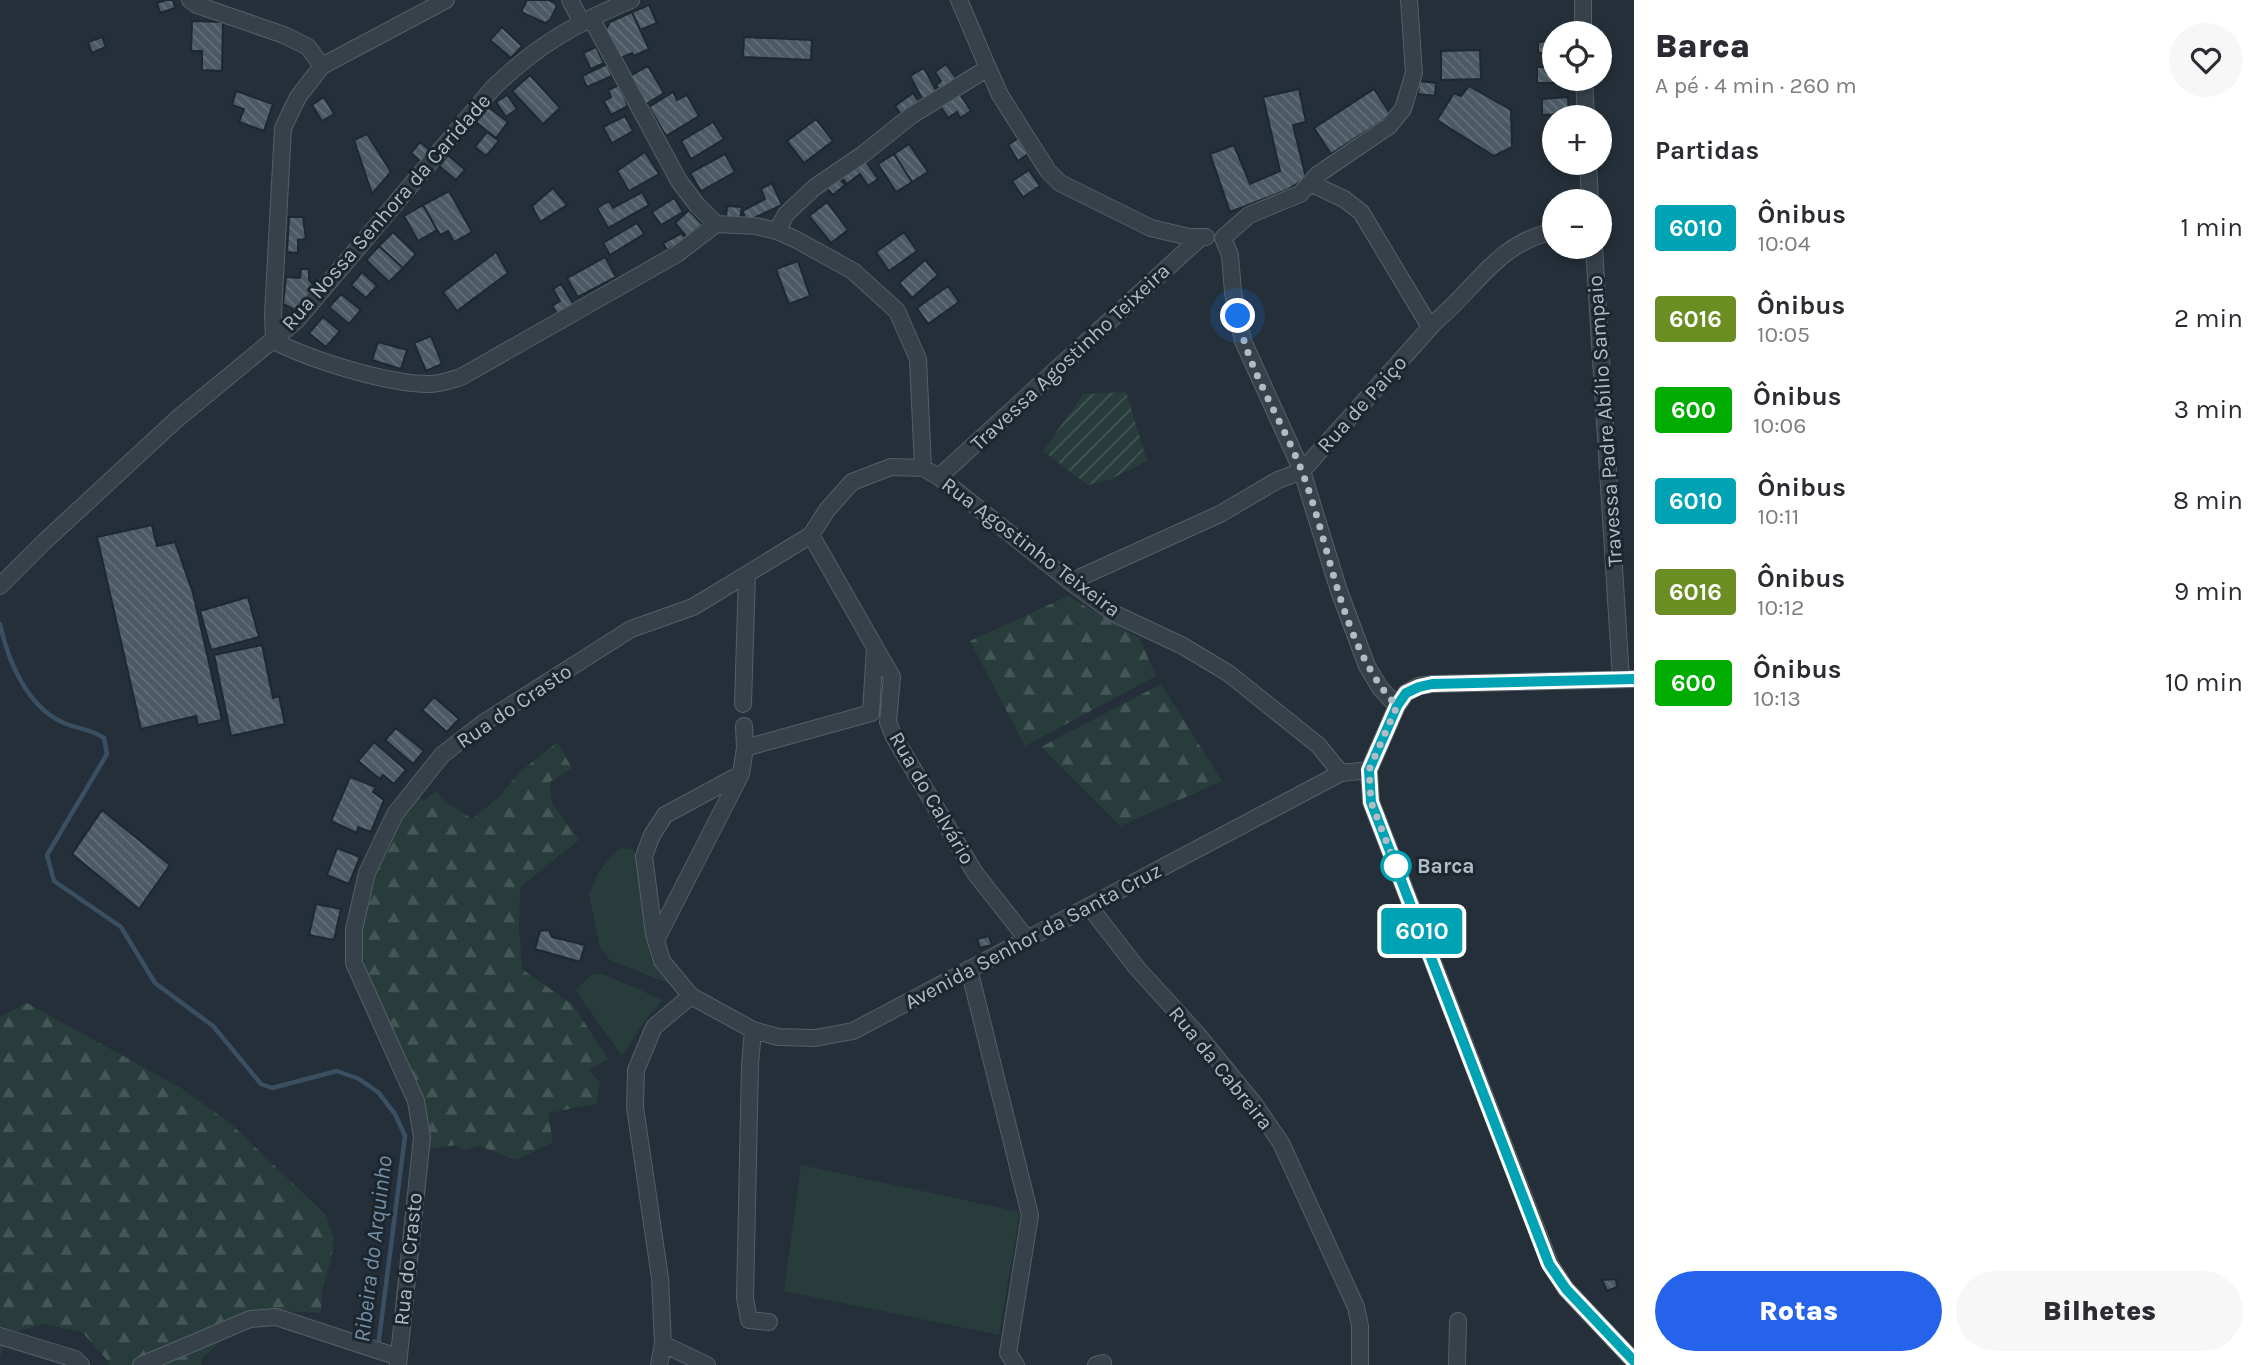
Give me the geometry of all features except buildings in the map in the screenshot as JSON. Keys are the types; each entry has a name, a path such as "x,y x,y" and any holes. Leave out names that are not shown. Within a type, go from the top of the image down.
{"street":[{"path":"190,0 197,5 284,35 308,47 322,66"},
{"path":"446,0 322,66 299,97 283,128 273,314 274,341 296,353 401,382 433,384 461,377 677,254 716,224 755,226 777,231 853,271 897,311 918,359 923,468"},
{"path":"570,0 586,20 680,181 697,205 716,224"},
{"name":"Rua Nossa Senhora da Caridade","path":"0,586 177,419 297,320 493,88 518,63 560,33 631,0"},
{"path":"959,0 1000,95 1048,171 1060,183 1150,228 1189,237 1223,238 1249,215 1300,194 1317,175 1389,126 1402,109 1414,73 1409,0"},
{"path":"1583,0 1583,21"},
{"path":"777,231 786,214 815,187 862,155 912,115 988,68"},
{"path":"1310,183 1345,200 1361,212 1430,327"},
{"name":"Rua de Paiço","path":"1073,584 1081,576 1220,514 1278,480 1302,471 1430,327 1458,302 1491,264 1508,250 1542,234"},
{"name":"Travessa Agostinho Teixeira","path":"939,477 1201,237"},
{"path":"1223,238 1230,256 1233,292 1243,341 1302,471 1339,591 1367,666 1380,688 1397,706"},
{"name":"Travessa Padre Abílio Sampaio","path":"1595,259 1628,679"},
{"name":"Rua do Crasto","path":"394,1359 422,1137 416,1101 354,963 354,929 367,873 395,814 442,755 483,723 631,629 693,607 811,535 827,510 852,482 891,467 923,468"},
{"name":"Rua Agostinho Teixeira","path":"923,468 939,477 1073,584 1115,614 1183,646 1228,673 1318,745 1341,773"},
{"name":"Rua do Calvário","path":"811,535 892,677 888,722 894,737 975,873 1027,939"},
{"path":"743,705 747,575"},
{"path":"745,748 871,713 875,645"},
{"path":"1628,679 1432,684 1419,687 1406,693 1397,706 1369,770 1371,802 1549,1264 1566,1289 1634,1361"},
{"path":"656,940 741,774 745,748 744,726"},
{"name":"Avenida Senhor da Santa Cruz","path":"691,996 753,1030 778,1037 815,1038 853,1031 1341,773 1369,770"},
{"path":"659,1365 663,1344 660,1278 635,1107 636,1070 654,1027 691,996 663,961 656,940 644,856 652,835 665,815 741,774"},
{"name":"Rua da Cabreira","path":"1089,906 1137,968 1198,1035 1255,1105 1281,1143 1356,1307 1360,1326 1360,1365"},
{"path":"969,969 1030,1215 1009,1353 1016,1365"},
{"path":"753,1030 745,1298 749,1320 769,1322"},
{"path":"141,1365 250,1318 276,1317 367,1347 394,1359"},
{"path":"1457,1365 1458,1321"},
{"path":"0,1336 75,1359 81,1365"},
{"path":"663,1344 707,1365"},
{"path":"1096,1365 1103,1365"}],"green space":[{"path":"1126,392 1147,461 1109,480 1088,485 1043,451 1083,394"},
{"path":"1068,596 1139,638 1156,676 1025,746 970,641"},
{"path":"1161,684 1222,781 1120,826 1041,747"},
{"path":"557,742 572,768 550,782 552,803 579,840 520,887 522,969 573,1005 608,1059 589,1070 600,1083 596,1104 548,1113 553,1142 516,1160 480,1146 464,1150 457,1145 426,1149 368,979 359,937 366,879 417,796 423,801 436,791 448,803 472,819 498,798 520,772"},
{"path":"621,848 633,849 635,853 650,956 656,969 670,984 610,960 600,948 589,895 598,873"},
{"path":"592,974 603,974 663,1000 647,1018 622,1056 575,990"},
{"path":"27,1003 181,1088 230,1123 326,1215 334,1240 322,1291 321,1313 282,1311 263,1324 226,1337 203,1357 201,1365 109,1365 82,1332 44,1324 7,1334 0,1357 0,1017"},
{"path":"801,1165 1020,1212 999,1335 784,1291"}],"waterway":[{"name":"Ribeira do Arquinho","path":"0,624 14,667 40,706 64,723 104,738 107,754 47,855 54,881 121,927 155,983 213,1026 261,1084 272,1088 337,1071 359,1079 378,1092 395,1114 405,1136 378,1347"}],"bus line":[{"name":"6010","path":"1634,679 1432,684 1419,687 1406,693 1397,706 1369,770 1371,802 1549,1264 1566,1289 1634,1361"}],"place":[{"name":"Barca","path":"1396,866"}],"route":[{"path":"1238,316 1243,341 1302,471 1339,591 1367,666 1380,688 1397,706 1369,770 1371,802 1396,866"}]}
